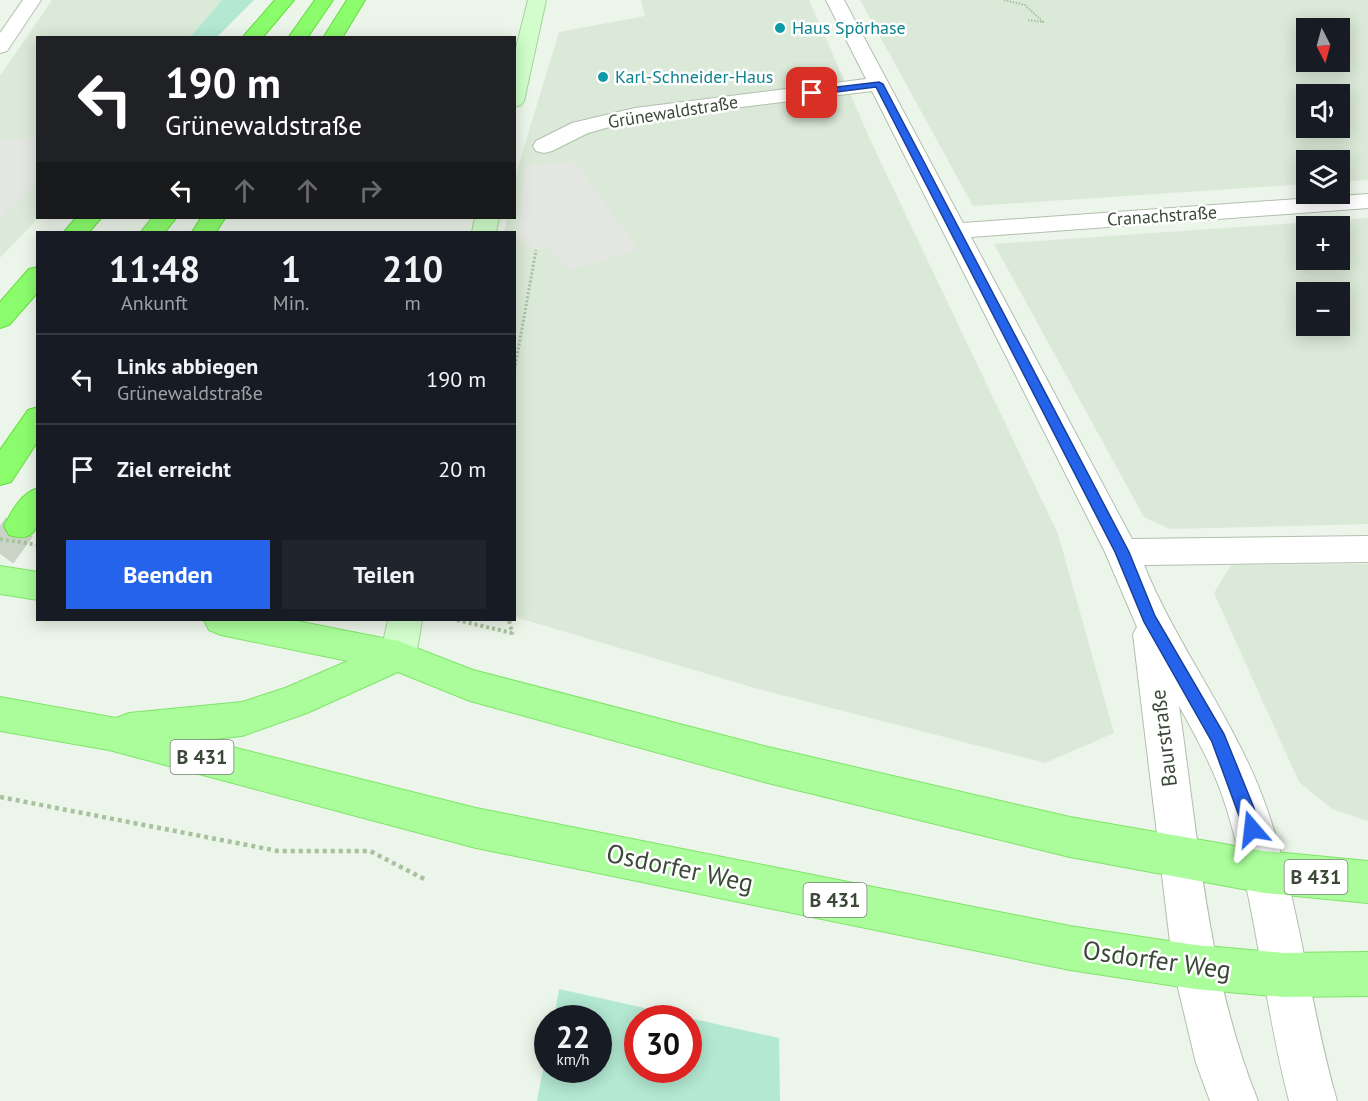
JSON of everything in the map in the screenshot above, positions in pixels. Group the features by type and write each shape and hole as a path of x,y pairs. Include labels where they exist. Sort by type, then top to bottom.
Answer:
{"highway":[{"path":"253,36 285,0"},
{"path":"298,36 324,0"},
{"path":"333,36 356,0"},
{"path":"77,231 88,219"},
{"path":"154,231 163,219"},
{"path":"0,319 36,277"},
{"path":"0,474 36,420"},
{"path":"19,537 36,504"}],"main road":[{"path":"516,92 537,0"},
{"path":"0,580 36,586"},
{"name":"B 431","path":"226,621 398,656 471,684 768,765 1070,837 1264,872 1368,882"},
{"path":"109,733 242,719 294,701 398,656 405,621"},
{"name":"Osdorfer Weg","path":"0,714 109,733 476,828 1070,948 1195,967 1283,975 1368,974"}],"street":[{"path":"0,47 32,0"},
{"name":"Baurstraße","path":"835,0 1122,552 1149,618 1218,739 1246,808 1264,872 1283,975 1303,1068 1313,1101"},
{"name":"Grünewaldstraße","path":"544,146 580,128 635,114 879,84"},
{"name":"Cranachstraße","path":"956,231 1368,201"},
{"path":"1122,552 1368,549"},
{"name":"Baurstraße","path":"1149,618 1195,967 1220,1064 1234,1101"}],"path":[{"path":"1004,0 1025,5 1043,22 1028,20"},
{"path":"516,362 536,250"},
{"path":"461,621 512,633 509,621"},
{"path":"0,797 278,851 370,851 426,880"}],"shaded area":[{"path":"52,0 222,0 191,36 36,36 37,219 0,258 0,76"},
{"path":"641,0 809,0 873,146 1058,534 1114,733 1045,763 758,689 516,617 516,231 504,231 507,219 516,219 518,167 559,32 645,16"},
{"path":"860,0 1368,0 1368,180 1350,181 1350,150 1296,150 1296,185 973,206"},
{"path":"36,137 36,183 0,218 0,139"},
{"path":"575,161 639,250 568,271 548,248 536,250 519,239 524,166"},
{"path":"1368,218 1368,524 1170,529 1144,517 994,244 1296,223 1296,270 1350,270 1350,219"},
{"path":"1368,564 1368,821 1332,809 1299,782 1214,593 1231,565"}],"green space":[{"path":"222,0 254,0 218,36 191,36"},
{"path":"559,989 631,1005 624,1005 624,1083 702,1083 702,1021 779,1038 780,1101 537,1101 540,1083 612,1083 612,1005 556,1005"}],"tunnel":[{"path":"0,554 20,526"}],"place":[{"name":"Haus Spörhase","path":"780,28"},
{"name":"Karl-Schneider-Haus","path":"603,77"}],"route":[{"path":"812,93 879,84 1122,552 1149,618 1218,739 1246,808 1252,829"}]}
